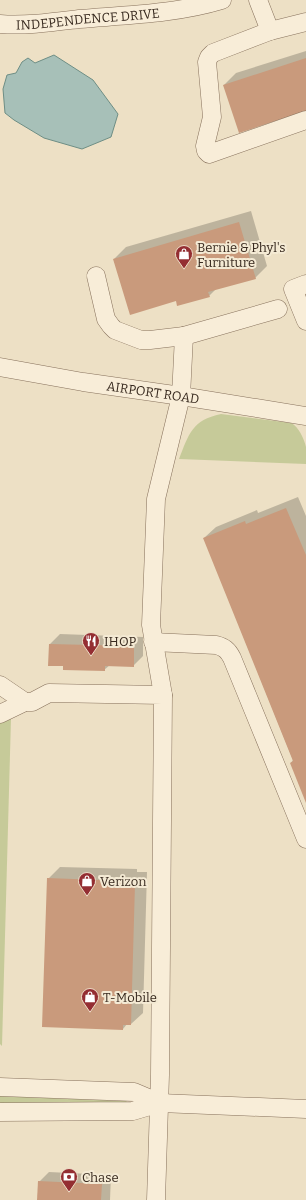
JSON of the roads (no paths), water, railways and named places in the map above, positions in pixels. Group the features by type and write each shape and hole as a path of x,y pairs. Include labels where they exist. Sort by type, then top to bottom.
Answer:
{"street":[{"name":"INDEPENDENCE DRIVE","path":"0,24 36,23 157,13 187,9 222,0"},
{"path":"258,0 270,31"},
{"path":"306,22 270,31 209,57 207,62 212,117 206,151 209,154 306,120"},
{"path":"96,276 106,319 115,330 141,340 184,336 278,309"},
{"path":"306,284 293,289 306,321"},
{"path":"156,1200 160,1103 163,695 151,625 156,499 181,396 184,336"},
{"name":"AIRPORT ROAD","path":"0,367 83,382 306,416"},
{"path":"154,642 216,644 223,647 228,652 232,658 306,839"},
{"path":"0,685 25,702"},
{"path":"0,714 25,702 32,702 50,693 163,695"},
{"path":"0,1087 134,1092 160,1103"},
{"path":"0,1112 133,1111 160,1103 306,1109"}],"water":[{"path":"54,55 93,80 118,114 111,137 82,149 44,138 5,113 3,89 7,75 16,73 22,62 28,58 35,63"}],"place":[{"name":"Bernie & Phyl's Furniture","path":"184,269"},
{"name":"IHOP","path":"91,656"},
{"name":"Verizon","path":"87,896"},
{"name":"T-Mobile","path":"90,1012"},
{"name":"Chase","path":"69,1192"}]}
